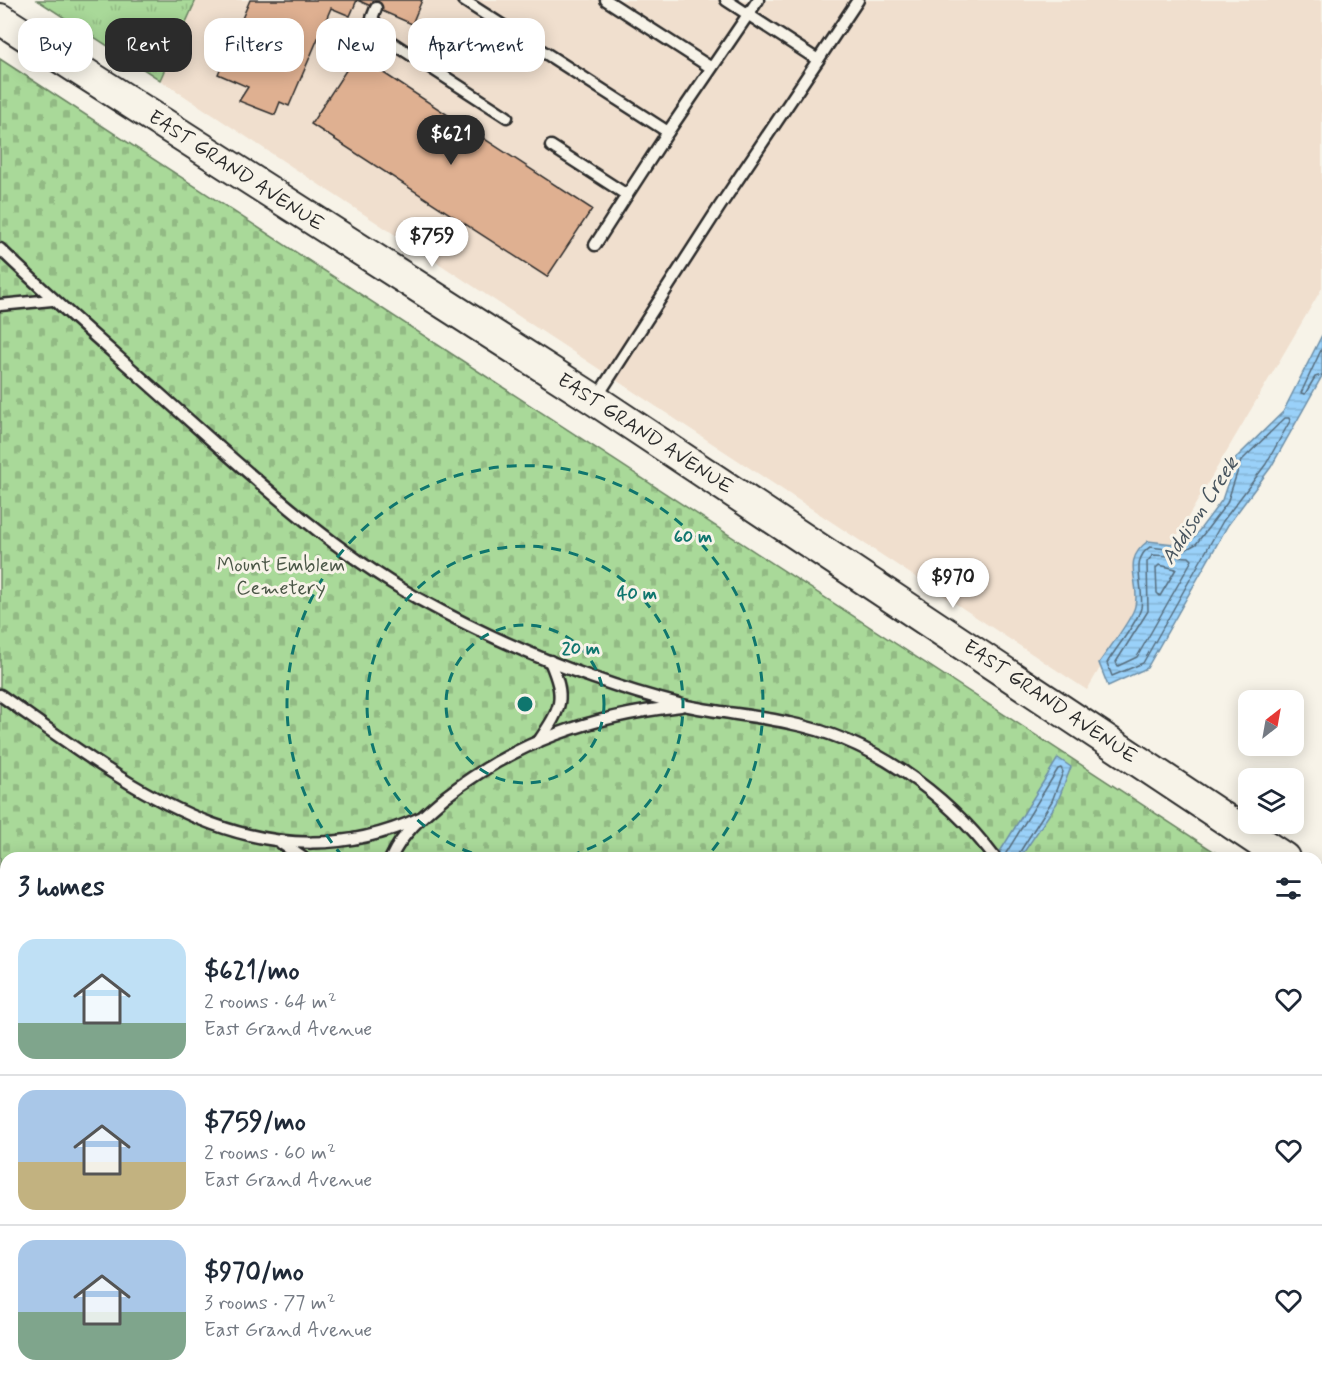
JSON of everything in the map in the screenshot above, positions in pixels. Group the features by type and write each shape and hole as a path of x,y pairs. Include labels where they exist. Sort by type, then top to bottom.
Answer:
{"main road":[{"name":"EAST GRAND AVENUE","path":"0,19 595,400 1275,852"}],"lane":[{"path":"463,0 668,132"},
{"path":"606,0 710,68"},
{"path":"726,0 818,60"},
{"path":"595,245 710,68 758,0"},
{"path":"595,400 720,206 858,0"},
{"path":"376,9 372,18 388,40 507,117"},
{"path":"551,146 627,195"},
{"path":"0,249 52,300 283,503 330,539 416,597 550,661 625,688 686,706 792,723 856,744 918,782 981,840 990,852"},
{"path":"0,305 52,300"},
{"path":"539,741 558,708 561,691 550,661"},
{"path":"0,694 124,783 197,818 281,843 335,842 395,829 420,818 493,763 539,741 584,723 630,712 686,706"},
{"path":"394,852 420,818"},
{"path":"281,843 294,852"}],"shaded area":[{"path":"196,0 1322,0 1322,288 1087,690 160,80 164,72 192,72 192,18 188,18"}],"green space":[{"path":"37,0 196,0 188,18 105,18 105,44 93,36 93,18 65,18"},
{"name":"Mount Emblem Cemetery","path":"0,59 18,72 1215,852 0,852"},
{"path":"148,72 164,72 160,80"}],"water":[{"path":"1322,335 1322,376 1271,467 1228,525 1147,668 1108,686 1099,663 1125,626 1135,606 1136,588 1133,564 1135,556 1148,541 1183,545 1192,540 1222,500 1236,458 1283,412"},
{"path":"1058,758 1071,767 1057,803 1024,852 1000,852"}],"building":[{"path":"250,0 357,0 350,16 331,8 327,18 316,18 316,43 304,71 304,18 242,18"},
{"path":"357,0 422,0 414,18 408,18 408,22"},
{"path":"219,72 304,72 289,106 280,102 275,115 239,101 248,87 218,74"},
{"path":"345,72 382,72 592,209 547,277 311,124"}],"water label":[{"name":"Addison Creek","path":"1200,511"}]}
